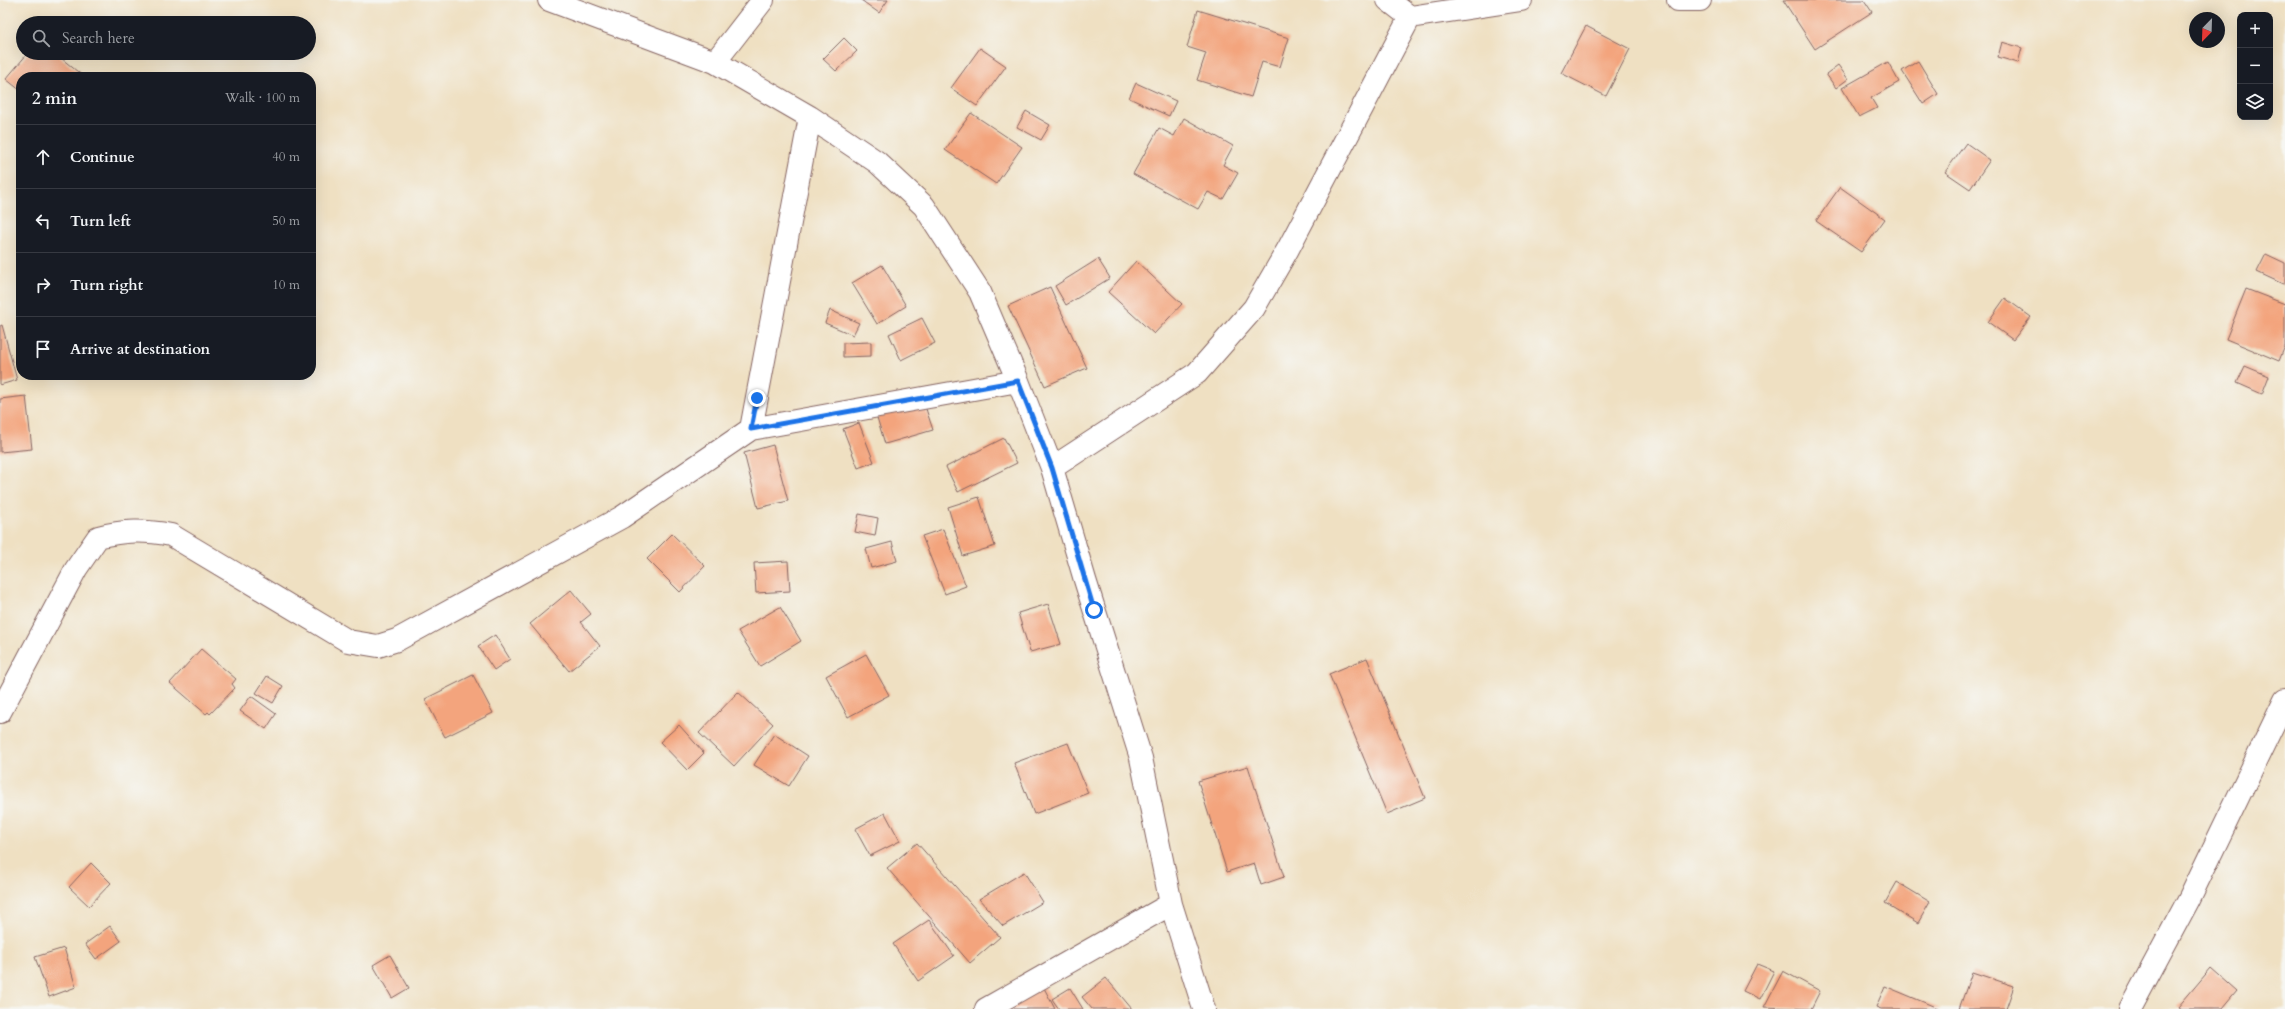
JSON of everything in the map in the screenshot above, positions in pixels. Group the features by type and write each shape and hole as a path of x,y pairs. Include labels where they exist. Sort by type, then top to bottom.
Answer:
{"street":[{"path":"549,0 715,62 810,117 877,162 924,206 980,292 1018,381 1052,468 1140,758 1171,904 1204,1009"},
{"path":"715,62 763,0"},
{"path":"1388,0 1410,17 1521,0"},
{"path":"1678,0 1700,0"},
{"path":"1052,468 1197,373 1254,308 1288,249 1410,17"},
{"path":"751,429 810,117"},
{"path":"0,712 76,568 98,537 132,530 150,531 171,535 348,641 378,646 397,640 622,517 751,429 1018,381"},
{"path":"2130,1009 2190,899 2285,700"},
{"path":"986,1009 1171,904"}],"building":[{"path":"861,0 888,0 879,13"},
{"path":"1783,0 1864,0 1872,12 1815,49"},
{"path":"1198,10 1289,38 1280,67 1262,62 1251,97 1197,80 1206,53 1187,47"},
{"path":"1586,26 1630,49 1606,96 1561,73"},
{"path":"844,38 857,51 836,71 823,59"},
{"path":"2002,42 2022,48 2018,63 1998,57"},
{"path":"980,48 1006,66 977,106 951,88"},
{"path":"22,60 63,60 78,72 16,72 16,87 6,79"},
{"path":"1918,61 1938,94 1923,104 1902,71"},
{"path":"1888,62 1899,82 1871,98 1877,108 1859,117 1842,88"},
{"path":"1838,65 1848,79 1836,88 1826,74"},
{"path":"1136,83 1176,101 1169,116 1129,98"},
{"path":"1026,111 1050,125 1041,140 1017,127"},
{"path":"971,113 1022,147 996,184 945,150"},
{"path":"1184,118 1233,146 1223,165 1238,173 1223,199 1208,192 1198,209 1133,174 1159,128 1174,136"},
{"path":"1966,143 1990,160 1970,189 1945,172"},
{"path":"1840,187 1885,219 1861,252 1816,221"},
{"path":"2266,254 2285,263 2285,285 2257,272"},
{"path":"1098,259 1110,278 1066,305 1055,286"},
{"path":"1136,261 1182,304 1154,334 1108,292"},
{"path":"882,265 906,306 877,324 852,283"},
{"path":"1050,287 1087,368 1045,386 1008,306"},
{"path":"2246,289 2285,304 2285,346 2279,361 2226,339"},
{"path":"2005,298 2031,317 2013,340 1988,322"},
{"path":"830,310 859,323 853,335 825,323"},
{"path":"922,318 935,343 901,360 889,334"},
{"path":"2,325 17,380 0,385 0,326"},
{"path":"871,342 871,356 843,357 843,343"},
{"path":"2245,366 2269,376 2262,394 2237,383"},
{"path":"26,396 32,449 0,452 0,399"},
{"path":"923,400 933,430 885,444 876,414"},
{"path":"859,423 874,462 858,468 843,429"},
{"path":"1004,438 1017,463 958,492 946,467"},
{"path":"773,445 788,501 758,508 744,453"},
{"path":"979,497 995,546 963,556 948,507"},
{"path":"859,514 878,518 875,536 855,532"},
{"path":"943,529 966,586 945,594 922,536"},
{"path":"672,534 705,566 680,592 647,559"},
{"path":"892,542 897,561 871,568 866,549"},
{"path":"788,561 790,591 756,593 754,563"},
{"path":"571,590 591,614 581,622 600,646 569,671 530,624"},
{"path":"1048,604 1061,644 1030,652 1018,613"},
{"path":"780,607 801,641 760,666 738,631"},
{"path":"495,635 510,659 494,670 478,646"},
{"path":"201,649 236,679 232,684 235,688 210,714 208,712 206,714 170,683"},
{"path":"866,654 889,695 848,717 826,676"},
{"path":"1367,658 1425,798 1387,814 1329,674"},
{"path":"473,675 493,713 445,737 425,699"},
{"path":"267,676 283,686 273,703 256,693"},
{"path":"738,692 773,724 734,766 699,733"},
{"path":"251,696 276,714 266,729 240,711"},
{"path":"679,725 704,753 687,770 660,742"},
{"path":"774,734 808,756 789,786 754,765"},
{"path":"1068,743 1088,793 1034,814 1014,763"},
{"path":"1248,766 1284,877 1261,885 1254,863 1227,872 1198,781"},
{"path":"885,813 900,841 870,856 855,829"},
{"path":"917,843 1000,937 970,963 887,868"},
{"path":"91,863 111,883 89,906 69,887"},
{"path":"1024,872 1043,902 1003,926 979,899"},
{"path":"1897,882 1930,902 1918,923 1885,903"},
{"path":"929,920 954,956 918,981 893,944"},
{"path":"110,926 121,941 96,959 85,944"},
{"path":"64,948 76,987 49,997 35,957"},
{"path":"390,955 409,988 392,998 373,965"},
{"path":"1757,964 1774,971 1760,999 1743,991"},
{"path":"2211,968 2237,991 2222,1009 2181,1009 2178,1007"},
{"path":"1783,971 1820,991 1811,1009 1764,1007"},
{"path":"1972,972 2014,986 2006,1009 1959,1009"},
{"path":"1106,978 1132,1009 1092,1009 1082,997"},
{"path":"1043,986 1055,1009 997,1009"},
{"path":"1885,986 1940,1009 1881,1009 1876,1007"},
{"path":"1070,988 1083,1009 1059,1009 1052,999"}],"route":[{"path":"757,398 751,429 1018,381 1052,468 1094,610"}]}
